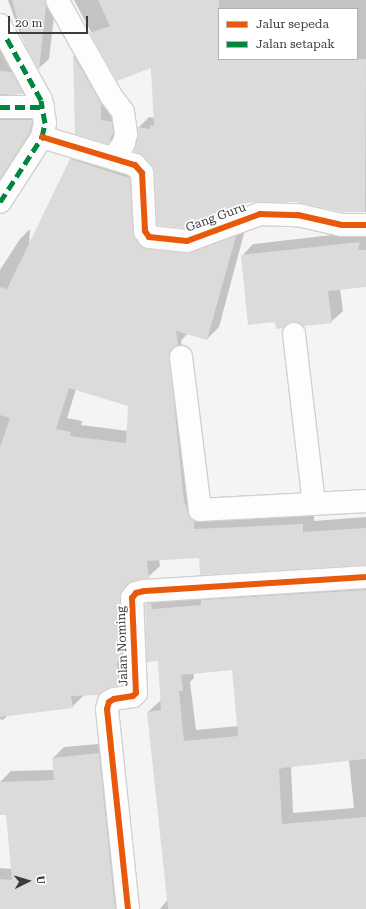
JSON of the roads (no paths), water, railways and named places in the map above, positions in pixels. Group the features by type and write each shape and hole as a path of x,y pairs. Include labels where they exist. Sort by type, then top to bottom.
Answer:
{"street":[{"path":"57,0 107,90 123,112 126,134 124,143 113,159"},
{"path":"0,202 42,137 45,123 43,107 19,55 2,33"},
{"path":"0,107 43,107"},
{"name":"Gang Guru","path":"42,137 135,165 142,174 145,231 149,237 187,241 260,214 298,215 342,225 366,225"},
{"path":"294,334 314,504"},
{"path":"181,357 200,510 366,501"},
{"name":"Jalan Noming","path":"128,909 107,709 109,702 114,699 133,696 136,693 132,598 136,593 144,591 366,577"}]}
